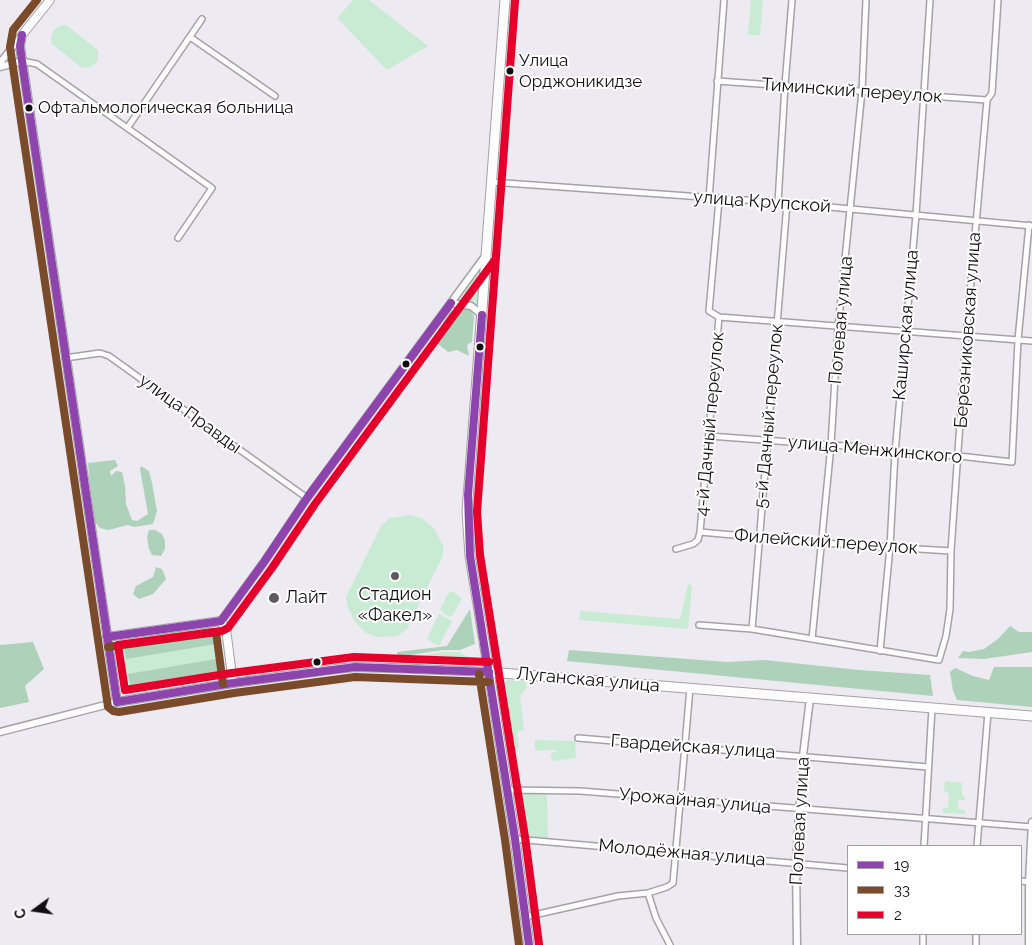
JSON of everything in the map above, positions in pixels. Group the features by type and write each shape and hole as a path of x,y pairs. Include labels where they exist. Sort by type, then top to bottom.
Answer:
{"main road":[{"path":"50,0 22,35 20,46 116,702"},
{"path":"505,0 467,512 470,556 515,839 529,945"},
{"path":"107,637 221,621 226,629 233,683"},
{"name":"Луганская улица","path":"116,702 233,683 355,667 489,672 1032,716"}],"street":[{"path":"708,199 724,0"},
{"path":"778,203 792,0"},
{"name":"Полевая улица","path":"812,639 831,445 838,328 862,91 866,0"},
{"name":"Каширская улица","path":"880,651 890,546 904,332 916,215 930,0"},
{"name":"Березниковская улица","path":"880,651 939,660 946,636 950,609 966,337 986,100 992,93 998,0"},
{"path":"128,127 202,19"},
{"path":"0,63 22,35"},
{"path":"190,37 275,96"},
{"path":"0,67 22,61 37,64 212,188 178,238"},
{"name":"Тиминский переулок","path":"717,81 986,100"},
{"name":"улица Крупской","path":"491,182 778,203 1030,225"},
{"name":"4-й Дачный переулок","path":"676,549 693,544 698,540 700,532 719,318 708,311 719,200"},
{"name":"5-й Дачный переулок","path":"752,629 787,204"},
{"path":"1018,340 1030,225"},
{"path":"221,621 307,498 486,255"},
{"path":"451,303 471,306 482,315"},
{"path":"719,318 1032,341"},
{"name":"улица Менжинского","path":"709,436 862,447 895,453 959,456 1012,462 1018,340"},
{"name":"улица Правды","path":"65,358 100,353 109,356 307,498"},
{"name":"Филейский переулок","path":"700,532 822,543 952,551"},
{"path":"699,624 752,629 880,651"},
{"path":"525,917 618,896 648,894 673,883 690,688"},
{"name":"Полевая улица","path":"797,945 796,862 803,756 810,698"},
{"path":"0,732 116,702"},
{"path":"924,845 932,708"},
{"path":"977,845 988,712"},
{"name":"Гвардейская улица","path":"578,738 928,767"},
{"name":"Урожайная улица","path":"507,790 580,791 1032,827"},
{"path":"1030,945 1029,882 1032,822"},
{"name":"Молодёжная улица","path":"515,839 847,868"},
{"path":"1022,881 1029,882"},
{"path":"648,894 656,918 670,945"}],"green space":[{"path":"353,0 369,0 428,46 387,70 337,18"},
{"path":"751,0 763,0 760,35 748,35"},
{"path":"66,25 98,50 98,61 91,67 82,68 52,44 51,37 53,31 60,26"},
{"path":"477,274 477,305 458,301"},
{"path":"461,307 470,310 474,316 472,342 467,345 469,356 457,350 448,352 433,340 450,311"},
{"path":"115,460 118,466 110,471 111,476 116,471 122,472 126,504 132,520 137,521 148,514 141,466 149,471 157,511 153,524 134,527 128,525 108,530 100,528 95,522 88,463"},
{"name":"Стадион «Факел»","path":"410,515 421,518 433,527 443,545 443,555 407,629 397,636 377,637 366,633 355,622 348,608 346,597 381,526 390,518"},
{"path":"149,530 155,530 162,534 165,541 165,549 161,556 152,555 149,549 147,537"},
{"path":"156,567 162,569 166,579 153,594 139,599 133,594 136,586 153,577"},
{"path":"688,584 692,586 688,629 579,620 580,611 680,619"},
{"path":"452,591 462,598 450,617 440,609 449,592"},
{"path":"470,609 475,644 460,650 443,650 397,657 397,652 447,646"},
{"path":"439,614 452,621 439,646 427,639"},
{"path":"214,624 221,678 130,693 121,639"},
{"path":"212,626 216,644 126,659 123,641"},
{"path":"1010,626 1019,632 1032,632 1032,652 984,659 958,658 963,651 969,652 984,649 998,639"},
{"path":"33,642 44,669 25,686 29,702 0,708 0,645"},
{"path":"569,650 727,662 765,660 930,675 933,696 567,661"},
{"path":"442,652 460,652 474,661 469,663 399,663 398,660"},
{"path":"216,659 219,675 131,689 128,674"},
{"path":"994,667 1032,667 1032,707 957,700 953,691 950,672 955,668 973,676 989,680"},
{"path":"507,680 526,681 527,687 520,696 524,730 517,732 519,747 509,751 501,690 502,683"},
{"path":"535,740 575,741 576,758 554,761 551,758 551,753 556,752 555,750 538,751 535,749"},
{"path":"945,781 962,783 962,795 965,796 964,800 958,800 958,809 965,810 965,814 943,813 943,808 948,808 949,793 944,792"},
{"path":"518,793 547,795 548,838 523,837"}],"transit line":[{"name":"33","path":"37,0 13,30 10,47 108,707 113,711 119,712 234,693 355,677 489,682"},
{"name":"2","path":"515,1 477,512 480,555 525,837 539,944"},
{"name":"19","path":"22,35 20,46 22,61 117,702"},
{"name":"2","path":"489,662 354,657 232,673 125,690 118,645 222,631 228,628 272,568 315,504 494,261"},
{"name":"19","path":"221,621 307,498 451,303"},
{"name":"19","path":"482,315 468,495 470,556 515,839 529,945"},
{"name":"19","path":"107,637 221,621"},
{"name":"33","path":"108,647 216,632 223,684"},
{"name":"19","path":"117,702 233,683 355,667 489,672"},
{"name":"33","path":"479,674 519,945"}],"place":[{"name":"Улица Орджоникидзе","path":"510,71"},
{"name":"Офтальмологическая больница","path":"29,108"},
{"name":"Стадион «Факел»","path":"395,576"},
{"name":"Лайт","path":"274,598"}]}
